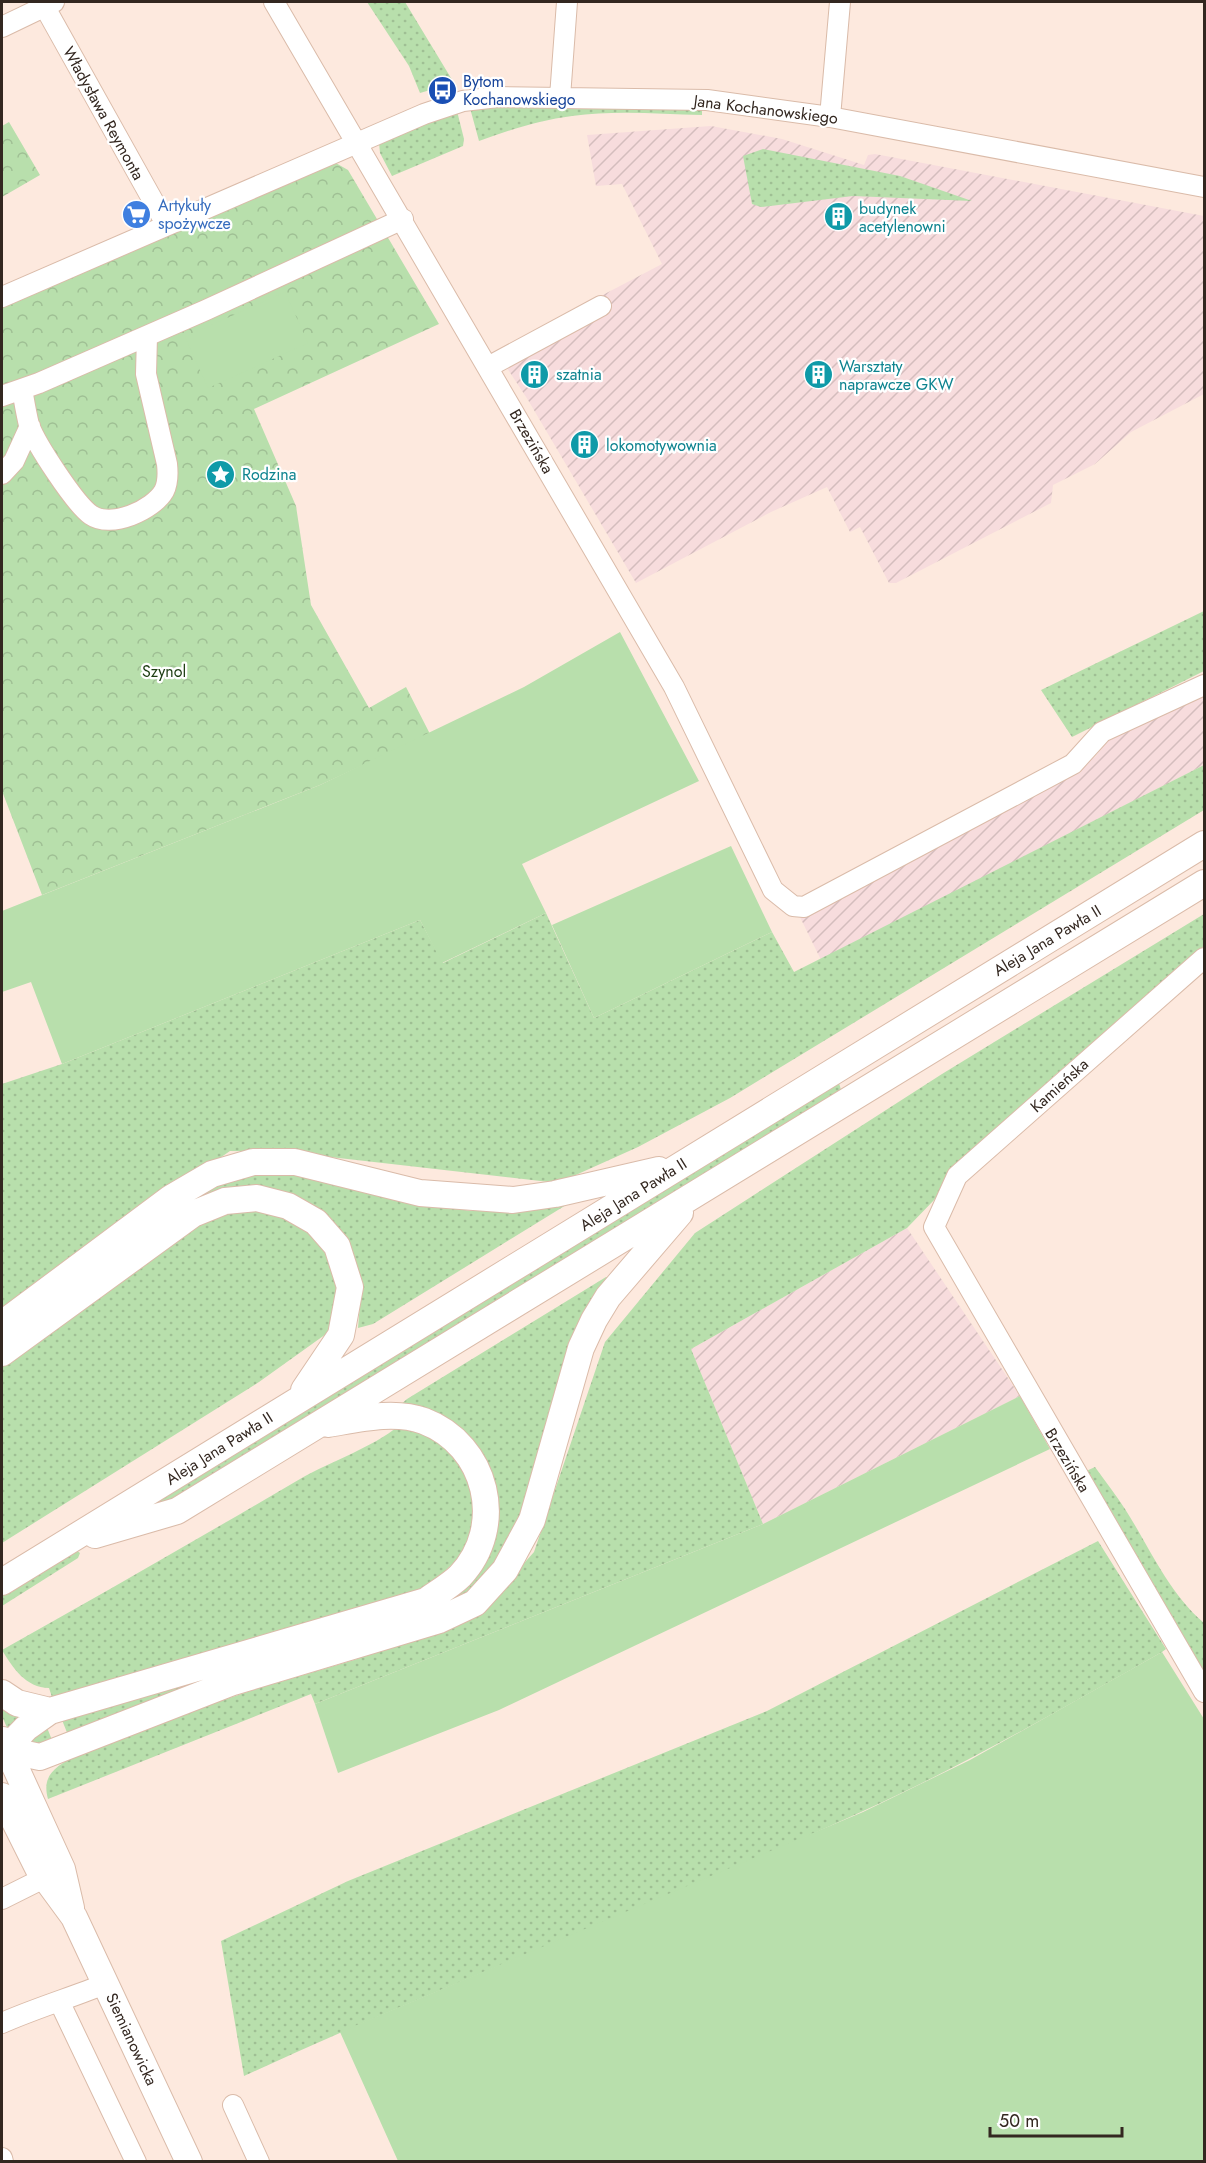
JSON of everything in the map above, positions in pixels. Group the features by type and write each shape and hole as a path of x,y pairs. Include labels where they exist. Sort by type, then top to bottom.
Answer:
{"main road":[{"name":"Aleja Jana Pawła II","path":"2,1582 1204,844"},
{"name":"Aleja Jana Pawła II","path":"61,1545 177,1511 1204,884"},
{"path":"2,1324 171,1198 212,1174 253,1162 295,1162 420,1192 513,1200 555,1194 680,1166"},
{"path":"3,1747 40,1757 233,1682 439,1620 475,1603 505,1570 532,1520 581,1348 594,1320 608,1297 697,1193"},
{"path":"2,1353 193,1214 225,1201 257,1198 288,1206 316,1222 338,1246 350,1287 340,1335 318,1372 295,1402"},
{"path":"3,1747 50,1711 426,1601 460,1576 482,1539 486,1504 477,1467 452,1436 422,1420 389,1417 361,1418 313,1427"},
{"path":"2,1693 17,1703 50,1711"},
{"name":"Siemianowicka","path":"3,1747 62,1869 74,1917 189,2162"},
{"name":"Siemianowicka","path":"2,1796 44,1878 74,1917"}],"street":[{"name":"Brzezińska","path":"274,2 403,219 674,687 773,890 793,906 804,907 1073,764 1102,732 1204,685"},
{"path":"560,97 567,2"},
{"path":"830,117 840,2"},
{"path":"2,27 47,3"},
{"name":"Władysława Reymonta","path":"47,3 166,224"},
{"name":"Jana Kochanowskiego","path":"2,297 423,114 463,100 498,97 707,99 830,117 1204,187"},
{"path":"2,396 147,336 403,219"},
{"path":"488,367 601,306"},
{"path":"22,389 30,426 42,450 83,508 93,517 102,520 126,517 155,502 164,490 167,464 146,374 147,336"},
{"path":"2,474 14,461 30,426"},
{"name":"Kamieńska","path":"934,1227 957,1176 1204,958"},
{"name":"Brzezińska","path":"934,1227 1028,1394 1204,1692"},
{"path":"2,1899 44,1878"},
{"path":"2,2023 45,2004 60,2003 105,1984"},
{"path":"60,2003 136,2162"},
{"path":"233,2105 260,2162"}],"shaded area":[{"path":"711,126 782,139 864,165 868,155 875,154 1204,216 1204,394 1131,432 1095,464 1053,485 1051,503 896,583 889,583 860,527 850,532 827,487 771,512 636,583 507,368 597,298 662,264 622,184 596,186 587,135"},
{"path":"1204,693 1204,765 821,960 797,911 1095,757 1111,737"},
{"path":"907,1228 1020,1396 763,1524 691,1349"}],"green space":[{"path":"367,2 405,2 454,83 420,93 409,66"},
{"path":"577,106 702,108 702,115 588,114 548,120 479,141 470,108"},
{"path":"457,111 464,139 463,146 392,176 380,153 379,143"},
{"path":"9,122 40,175 2,197 2,126"},
{"path":"763,149 900,176 972,201 853,196 761,207 752,204 743,156"},
{"name":"Szynol","path":"334,162 348,170 439,324 254,409 296,506 311,605 369,708 406,687 430,734 320,785 42,895 2,791 2,307"},
{"path":"285,292 308,343 208,388 185,337"},
{"path":"1204,611 1204,671 1072,737 1041,690"},
{"path":"620,632 699,781 522,864 546,913 442,963 420,920 62,1064 31,982 2,992 2,911 320,785 524,687"},
{"path":"1204,765 1204,810 730,1098 638,1147 558,1183 286,1152 230,1151 2,1308 2,1084 62,1064 420,920 443,963 546,913 594,1018 772,932 794,972"},
{"path":"731,846 772,932 594,1018 552,925"},
{"path":"1204,914 1204,946 1054,1076 907,1228 691,1349 763,1524 315,1704 311,1694 48,1799 46,1790 49,1777 57,1767 77,1755 75,1750 259,1688 354,1660 477,1616 534,1552 605,1342 695,1233 942,1074"},
{"path":"839,1083 841,1090 152,1513 147,1505"},
{"path":"261,1174 335,1182 432,1205 470,1211 514,1210 571,1202 373,1324 358,1328 361,1291 359,1275 254,1186 231,1188 2,1342 2,1335 183,1202 226,1182"},
{"path":"230,1209 270,1210 320,1239 340,1282 333,1329 259,1382 2,1543 2,1364 175,1236"},
{"path":"606,1277 612,1277 567,1355 518,1522 488,1577 458,1602 148,1701 68,1735 62,1720 451,1593 488,1479 398,1407 407,1399"},
{"path":"1020,1396 1050,1449 499,1710 338,1773 315,1704 763,1524"},
{"path":"400,1425 425,1428 472,1472 474,1496 471,1531 458,1558 432,1582 412,1595 53,1700 49,1688 27,1680 10,1663 2,1650 300,1479 364,1448"},
{"path":"1095,1467 1125,1509 1170,1584 1191,1611 1204,1623 1204,1673 1082,1473"},
{"path":"1098,1541 1166,1649 1162,1652 1051,1715 900,1794 785,1846 320,2041 244,2076 221,1941 348,1881 767,1711"},
{"path":"76,1550 80,1553 78,1558 2,1606 2,1595"},
{"path":"1162,1652 1204,1719 1204,2161 398,2161 340,2032 863,1812 970,1760"},
{"path":"2,1702 28,1712 8,1730 2,1716"},
{"path":"46,1725 52,1740 32,1744 27,1738"}],"place":[{"name":"Bytom Kochanowskiego","path":"442,90"},
{"name":"Artykuły spożywcze","path":"137,214"},
{"name":"budynek acetylenowni","path":"838,217"},
{"name":"szatnia","path":"535,374"},
{"name":"Warsztaty naprawcze GKW","path":"818,375"},
{"name":"lokomotywownia","path":"585,445"},
{"name":"Rodzina","path":"221,474"}]}
